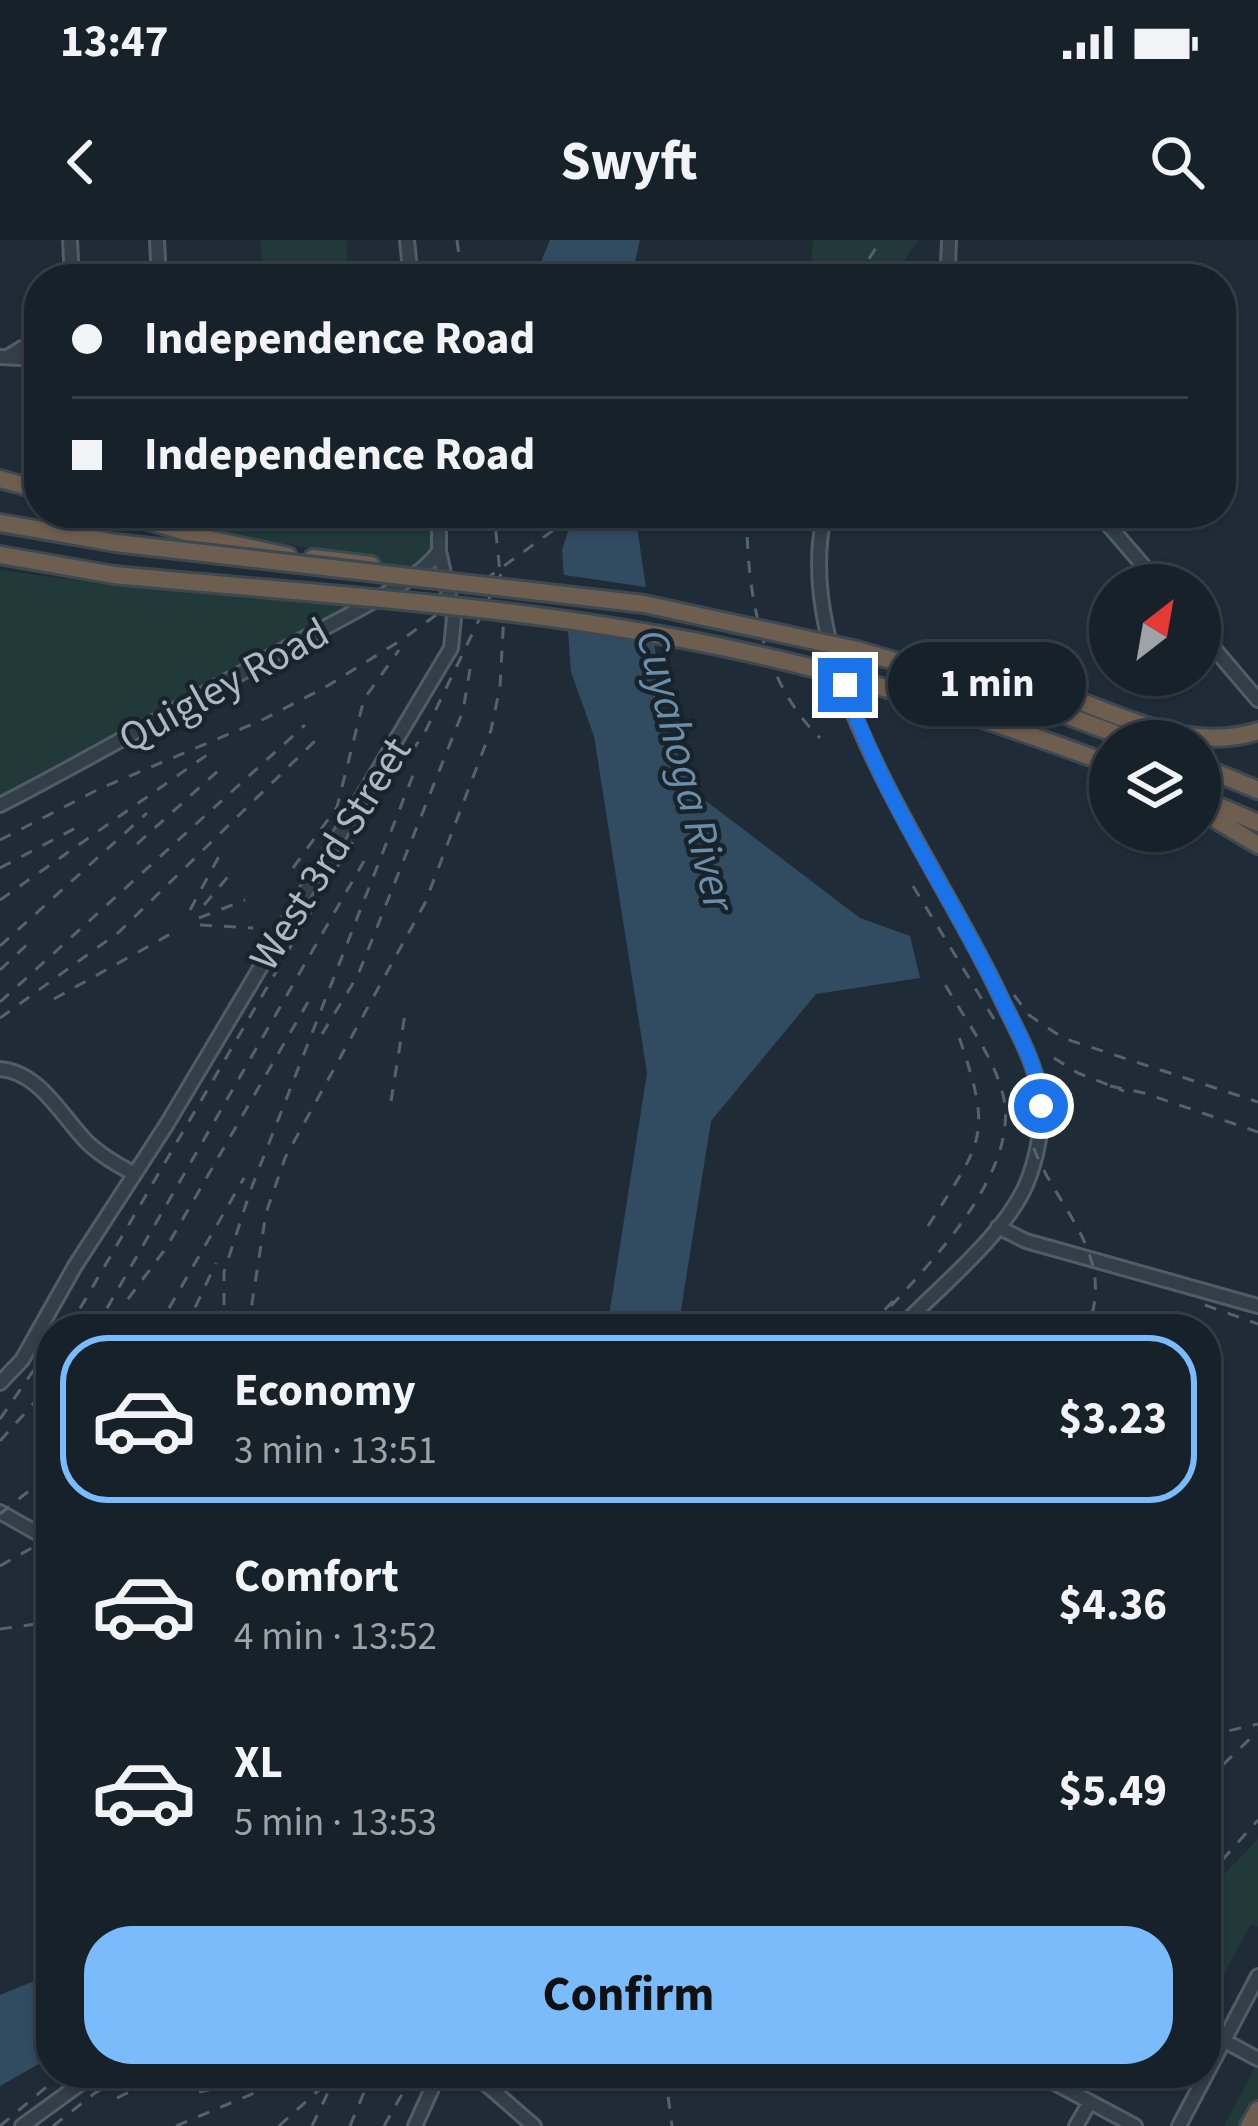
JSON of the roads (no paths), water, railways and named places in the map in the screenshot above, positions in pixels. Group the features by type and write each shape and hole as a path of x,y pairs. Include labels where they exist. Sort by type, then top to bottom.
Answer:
{"highway":[{"path":"29,528 116,543 644,604 814,638 932,670 1089,725"},
{"path":"176,528 251,549 390,568 416,579"},
{"path":"0,559 114,575 528,616 718,646 930,700 1089,757"},
{"path":"932,670 981,673 1029,685 1149,727 1220,737 1258,731"},
{"path":"1221,774 1257,789"},
{"path":"1221,807 1258,823"},
{"path":"1221,823 1258,845"},
{"path":"1249,2126 1258,2110"}],"street":[{"name":"West 3rd Street","path":"49,1314 451,648 454,618 439,551 440,528"},
{"path":"823,528 818,558 820,607 858,724 908,829 979,950 1036,1077 1041,1106 1036,1154 1023,1191 998,1227 914,1314"},
{"path":"1111,528 1142,564"},
{"name":"Quigley Road","path":"0,805 134,736 333,622 423,569 439,551"},
{"path":"1221,657 1258,700"},
{"path":"0,1069 26,1078 43,1091 88,1142 133,1174"},
{"path":"998,1227 1026,1241 1258,1306"},
{"name":"West 3rd Street","path":"0,1383 36,1337"},
{"path":"0,1512 36,1532"},
{"path":"1221,2045 1258,1976"},
{"path":"1223,2041 1258,2060"},
{"path":"22,2126 74,2088"},
{"path":"415,2126 432,2088"},
{"path":"490,2088 534,2126"},
{"path":"1064,2088 1135,2126"},
{"path":"1179,2126 1199,2088"},
{"path":"1076,2126 1090,2102"}],"water":[{"path":"550,240 640,240 634,264 540,264"},
{"path":"637,528 668,738 702,798 860,918 910,936 920,978 816,994 711,1121 680,1314 609,1314 647,1073 594,736 571,672 562,550 569,529"},
{"path":"36,1980 36,2066 0,2086 0,1995"}],"railway":[{"path":"457,240 460,264"},
{"path":"866,264 881,240"},
{"path":"250,1314 266,1213 285,1158 425,903 491,730 500,687 504,613 496,528"},
{"path":"0,840 99,789 262,720 324,688 403,639 556,528"},
{"path":"747,528 754,604 771,663 800,715 820,738"},
{"path":"77,1314 343,857 426,730 501,574"},
{"path":"293,868 337,807 364,699 399,650"},
{"path":"322,1034 358,975 463,711 470,669"},
{"path":"0,1002 305,725"},
{"path":"0,1018 119,932 317,739"},
{"path":"0,900 214,750"},
{"path":"224,1314 224,1272 251,1189 417,765"},
{"path":"137,844 220,769"},
{"path":"0,946 147,813"},
{"path":"0,868 85,823"},
{"path":"190,910 224,847"},
{"path":"104,1314 364,861"},
{"path":"204,905 232,872"},
{"path":"913,886 997,1024"},
{"path":"199,918 245,900"},
{"path":"200,925 253,928"},
{"path":"54,999 174,932"},
{"path":"0,970 35,937"},
{"path":"891,1306 972,1207 1000,1149 1005,1119 1002,1091 990,1061 941,977"},
{"path":"1014,995 1029,1015 1063,1038 1258,1102"},
{"path":"128,1299 166,1248 308,1002"},
{"path":"391,1101 405,1014"},
{"path":"928,1226 961,1174 977,1136 976,1095 958,1034"},
{"path":"1054,1058 1124,1091"},
{"path":"1110,1086 1258,1132"},
{"path":"1025,1101 1034,1150 1091,1259 1095,1280 1091,1314"},
{"path":"166,1314 244,1178"},
{"path":"192,1314 216,1263"},
{"path":"881,1314 901,1293"},
{"path":"1205,1305 1258,1324"},
{"path":"0,1419 36,1367"},
{"path":"0,1441 36,1401"},
{"path":"0,1514 36,1483"},
{"path":"0,1566 36,1546"},
{"path":"0,1629 36,1624"},
{"path":"1221,1733 1258,1724"},
{"path":"1221,1767 1258,1731"},
{"path":"1221,1861 1258,1820"},
{"path":"0,2126 45,2088"},
{"path":"53,2126 104,2088"},
{"path":"117,2098 137,2088"},
{"path":"199,2092 218,2088"},
{"path":"176,2126 266,2088"},
{"path":"279,2126 321,2088"},
{"path":"312,2126 330,2088"},
{"path":"350,2126 366,2088"},
{"path":"384,2126 406,2088"},
{"path":"667,2088 672,2126"}],"water label":[{"name":"Cuyahoga River","path":"687,770"}]}
